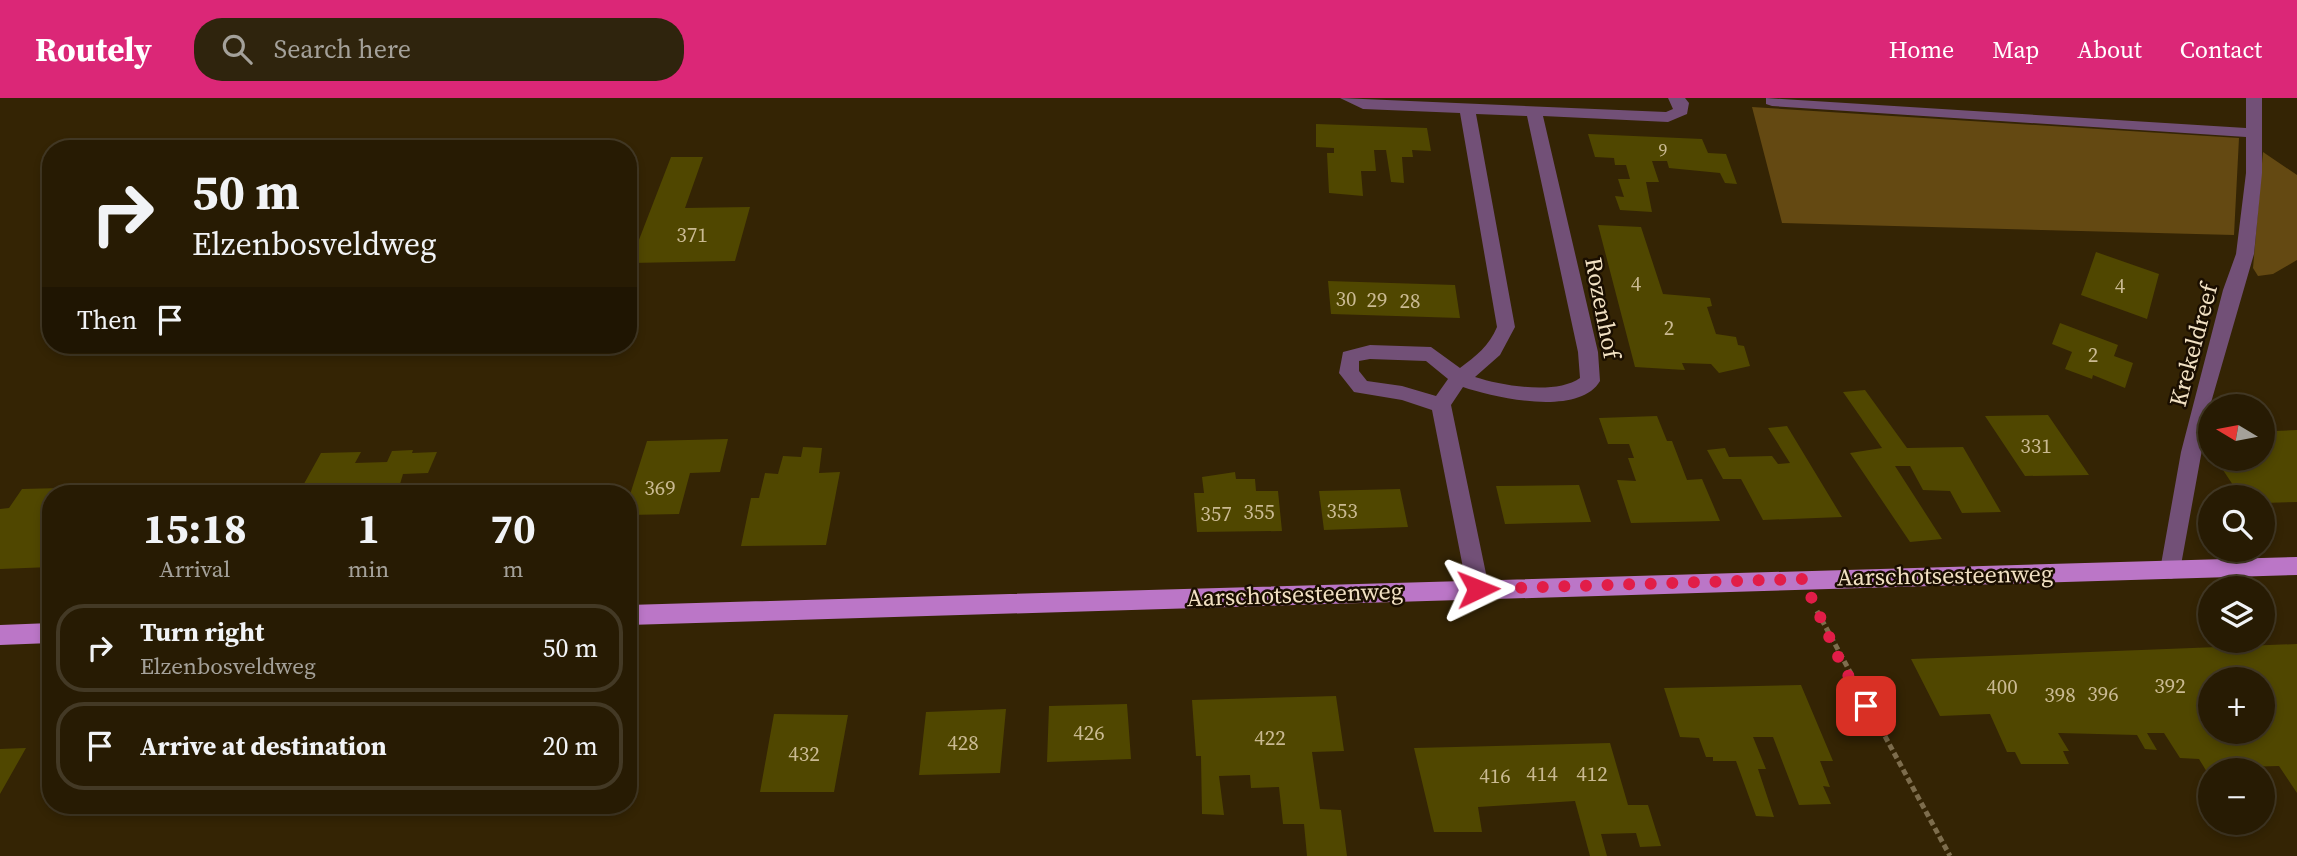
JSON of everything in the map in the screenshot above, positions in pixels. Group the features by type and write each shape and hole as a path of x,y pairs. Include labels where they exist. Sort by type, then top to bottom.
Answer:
{"main road":[{"name":"Aarschotsesteenweg","path":"637,615 2297,566"},
{"path":"0,635 42,633"}],"street":[{"path":"1348,98 1363,104 1668,117 1681,111 1681,103 1676,98"},
{"name":"Krekeldreef","path":"2171,570 2191,452 2232,290 2245,254 2254,173 2254,98"},
{"path":"1772,101 2254,133"},
{"path":"1467,109 1506,327 1500,345 1482,364 1460,379 1441,405 1478,589"},
{"name":"Rozenhof","path":"1441,405 1402,393 1361,387 1349,373 1350,357 1370,352 1432,354 1460,379 1503,393 1573,393 1590,381 1588,352 1534,112"}],"path":[{"path":"1803,579 1841,663 1917,792 1950,856"}],"shaded area":[{"path":"1752,107 2239,138 2234,235 1782,223"},
{"path":"2263,152 2297,175 2297,260 2273,274 2258,276 2253,268"}],"building":[{"path":"1316,124 1427,128 1431,151 1412,150 1413,157 1402,157 1404,183 1391,182 1386,150 1374,150 1376,171 1361,171 1363,196 1329,193 1327,153 1334,153 1334,148 1316,147"},
{"path":"1588,134 1702,139 1708,153 1726,154 1737,184 1725,183 1720,173 1669,168 1667,161 1652,161 1659,182 1646,182 1652,212 1620,210 1615,196 1624,197 1618,179 1630,179 1626,165 1615,165 1614,158 1595,157"},
{"path":"671,157 703,157 685,208 750,207 735,261 637,263 637,245"},
{"path":"1598,225 1641,227 1663,294 1710,298 1712,306 1707,307 1716,334 1736,337 1738,345 1744,346 1750,366 1719,373 1711,364 1682,363 1685,370 1635,367"},
{"path":"2096,252 2159,274 2147,319 2081,295"},
{"path":"1328,281 1455,285 1460,318 1331,314"},
{"path":"2060,323 2118,345 2114,356 2133,363 2125,388 2093,375 2092,379 2065,369 2072,352 2052,344"},
{"path":"1865,390 1907,448 1963,447 2001,512 1962,513 1950,491 1923,490 1910,466 1895,466 1942,539 1910,542 1850,453 1882,448 1843,392"},
{"path":"2048,415 2089,475 2025,476 1985,416"},
{"path":"1657,416 1667,441 1672,441 1687,480 1702,479 1720,521 1631,523 1617,480 1636,481 1628,458 1634,458 1629,444 1608,444 1599,418"},
{"path":"1787,426 1842,517 1763,520 1741,479 1723,479 1707,450 1725,448 1729,457 1772,456 1778,464 1790,463 1768,428"},
{"path":"2297,430 2297,502 2275,503 2275,485 2233,485 2224,471 2275,471 2275,431"},
{"path":"728,439 720,472 690,473 679,514 637,515 637,485 633,485 647,441"},
{"path":"803,447 822,448 819,473 840,472 826,545 741,546 751,498 759,498 765,473 778,474 783,456 801,457"},
{"path":"392,451 437,452 428,473 403,474 400,485 303,485 321,453 361,452 355,463 387,462"},
{"path":"1235,472 1236,479 1255,479 1256,491 1278,491 1282,531 1197,532 1194,493 1204,493 1202,477"},
{"path":"1579,485 1591,522 1505,524 1496,486"},
{"path":"42,488 42,567 0,569 0,509 9,508 22,489"},
{"path":"1400,489 1408,527 1324,530 1319,491"},
{"path":"2297,644 2297,793 2279,766 2275,766 2275,758 2180,758 2164,733 2147,733 2157,750 2145,749 2137,735 2058,733 2069,751 2063,751 2069,764 2021,764 2015,752 2007,752 1990,714 1940,716 1911,659 2198,648 2198,653 2275,653 2275,645"},
{"path":"1801,685 1833,761 1820,761 1830,787 1823,786 1831,804 1799,805 1773,737 1753,737 1766,769 1758,769 1774,817 1756,816 1736,761 1713,761 1713,757 1706,757 1699,738 1680,737 1664,688"},
{"path":"1336,696 1344,751 1312,752 1320,809 1341,810 1347,856 1307,856 1304,824 1283,824 1279,787 1251,788 1250,775 1219,776 1224,815 1202,814 1201,756 1196,756 1192,700"},
{"path":"1127,704 1131,759 1047,762 1049,706"},
{"path":"1006,709 1000,773 919,775 926,712"},
{"path":"774,714 848,715 834,792 760,792"},
{"path":"1610,743 1628,805 1648,805 1661,846 1640,847 1636,833 1601,834 1607,856 1590,856 1575,801 1478,807 1482,832 1434,832 1414,748"},
{"path":"26,748 0,794 0,749"},
{"path":"206,814 237,814 205,816"}],"route":[{"path":"1478,589 1803,579 1841,663 1866,706"}]}
